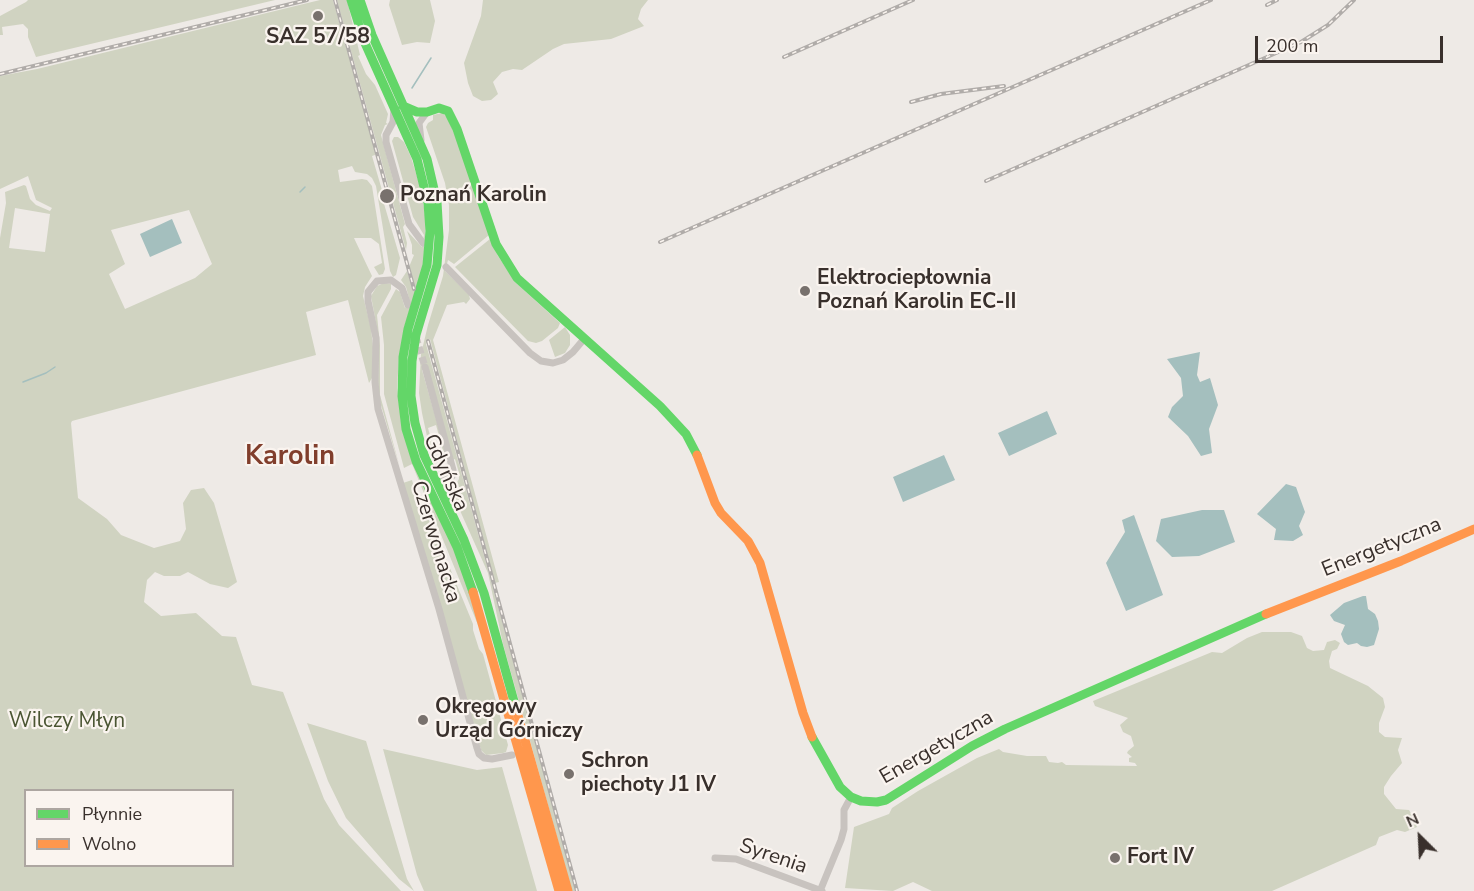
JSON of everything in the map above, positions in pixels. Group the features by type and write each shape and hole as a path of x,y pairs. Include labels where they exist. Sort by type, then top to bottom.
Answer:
{"main road":[{"name":"Gdyńska","path":"351,0 364,41 423,148 436,195 439,243 432,286 414,345 411,390 417,434 468,551 487,604 568,891"},
{"name":"Gdyńska","path":"360,0 424,181 429,208 430,231 426,270 408,329 403,357 401,390 405,423 416,461 448,526 483,619 559,891"},
{"path":"399,107 415,112 444,109 452,117 493,235 511,271 531,293 670,415 689,440 721,513 748,541 756,555 806,723 840,787 851,797"},
{"name":"Energetyczna","path":"851,797 869,803 886,800 972,746 1005,729 1251,620 1401,561 1474,529"}],"street":[{"path":"399,107 387,133 386,142 406,214 413,231 423,243"},
{"path":"423,148 419,123 427,112"},
{"path":"387,133 399,131 406,135"},
{"path":"446,267 524,347 541,361 553,363 563,360 584,339"},
{"name":"Czerwonacka","path":"408,305 401,286 391,280 377,281 368,292 376,345 377,404 439,609 477,748 484,758 492,759 512,754"},
{"name":"Czerwonacka","path":"425,367 452,466 448,504"},
{"name":"Czerwonacka","path":"433,474 442,479 452,476"},
{"path":"514,727 512,754 526,770"},
{"path":"820,891 841,840 844,829 844,810 851,797"},
{"name":"Syrenia","path":"715,858 736,859 820,891"}],"green space":[{"path":"28,0 275,0 36,57 28,37 28,29 23,24 2,27 3,35 0,35 0,16"},
{"name":"Wilczy Młyn","path":"320,0 333,0 375,150 375,155 372,156 400,258 396,275 393,277 390,271 376,186 372,178 367,174 355,172 352,166 338,170 340,182 362,179 367,180 372,186 385,269 383,274 379,275 374,267 382,263 379,244 371,238 354,238 372,276 365,287 363,296 373,347 372,378 369,383 348,300 306,312 316,355 71,423 78,498 107,519 121,535 154,548 180,541 186,529 183,503 191,490 204,488 214,503 237,582 228,588 210,584 188,572 180,576 164,576 155,572 147,580 144,602 161,616 196,613 222,636 236,637 252,685 283,692 324,799 339,825 401,891 0,891 0,238 6,203 5,192 24,185 30,199 36,205 50,211 52,208 36,200 28,176 0,189 0,76","holes":["15,208 50,214 45,252 9,248","189,210 212,264 195,278 125,309 109,274 125,264 111,230"]},
{"path":"337,0 347,0 360,55 358,56 388,114 386,123 388,124 385,125 381,135 405,224 403,227 407,243 406,250"},
{"path":"390,0 430,0 435,21 430,43 417,42 402,45 389,5"},
{"path":"483,0 648,0 641,9 638,19 644,26 611,39 564,44 522,70 513,69 502,72 493,82 498,94 491,100 482,101 473,96 464,63 481,16"},
{"path":"442,113 447,117 458,142 489,235 454,264 448,260 445,271 469,295 470,299 466,304 464,302 447,305 433,340 499,582 495,583 430,339 426,344 576,891 572,891 503,644 488,573 453,495 459,473 455,459 453,460 427,365 422,370 448,461 446,462 436,425 428,428 438,465 443,464 442,469 439,468 428,441 422,413 419,393 421,354 443,276 449,230 449,205 445,183 426,127 433,120 433,115"},
{"path":"394,137 404,142 411,157 422,193 426,223 423,266 405,325 399,357 397,388 401,421 458,560 476,609 478,625 412,464 404,468 384,394 384,345 381,317 396,289 400,292 405,308 410,302 406,287 401,280 407,271 413,290 415,288 409,267 414,255 407,231 422,247 424,235 413,217 392,141"},
{"path":"490,239 515,282 560,323 558,328 542,341 536,343 528,341 455,267"},
{"path":"384,283 391,284 391,289 377,315 380,345 380,395 400,468 380,402 378,382 379,339 371,296 377,286"},
{"path":"565,327 570,335 570,345 565,353 555,357 549,340"},
{"path":"412,480 417,498 435,532 473,624 508,745 506,752 486,755 481,750 403,483"},
{"path":"1262,632 1291,632 1302,636 1307,648 1313,651 1324,650 1327,642 1335,640 1340,643 1337,649 1332,651 1329,661 1330,668 1368,686 1383,698 1385,707 1379,723 1379,732 1385,737 1402,738 1398,750 1402,763 1384,787 1384,794 1396,809 1409,810 1417,827 1405,832 1397,830 1379,837 1376,845 1272,891 932,891 913,882 893,891 845,888 854,827 889,814 892,808 918,791 977,758 999,749 1003,752 1027,756 1046,756 1049,762 1062,762 1066,765 1137,766 1129,762 1129,758 1132,757 1127,753 1134,746 1131,736 1123,732 1120,725 1128,718 1095,706 1093,701 1212,652 1222,653"},
{"path":"307,723 366,741 407,879 414,891 399,879 346,818 328,781"},
{"path":"383,749 477,770 502,767 537,891 424,891 417,875"}],"water":[{"path":"172,219 182,243 150,257 140,234"},
{"path":"1200,352 1197,375 1200,382 1210,378 1218,405 1209,429 1212,453 1201,456 1188,436 1168,417 1172,407 1183,396 1181,378 1167,359"},
{"path":"1047,411 1057,434 1009,456 998,433"},
{"path":"944,455 955,480 903,502 893,477"},
{"path":"1286,484 1296,487 1305,512 1299,526 1303,535 1293,541 1274,540 1276,529 1257,514"},
{"path":"1202,510 1224,510 1235,542 1199,556 1172,557 1156,541 1161,519"},
{"path":"1134,515 1163,595 1126,611 1106,563 1125,532 1122,520"},
{"path":"1366,596 1368,609 1375,614 1379,629 1374,645 1367,647 1357,643 1348,645 1341,634 1345,625 1334,621 1330,615 1344,603"}],"waterway":[{"path":"412,88 431,58"},
{"path":"300,192 305,187"},
{"path":"23,382 55,367"}],"tunnel":[{"path":"416,337 425,367"}],"railway":[{"path":"0,74 307,0"},
{"path":"335,0 414,289"},
{"path":"784,57 913,0"},
{"path":"660,242 1211,0"},
{"path":"1267,5 1277,0"},
{"path":"986,181 1301,42 1328,25 1354,0"},
{"path":"911,102 941,94 1004,86"},
{"path":"428,341 577,891"}],"traffic: fast":[{"path":"351,0 364,41 417,159 428,203 430,231 427,265 408,329 403,357 402,396 406,429 416,461 457,547 473,592"},
{"path":"360,0 372,35 427,159 437,202 439,237 437,265 416,335 412,361 411,396 415,423 424,455 464,540 484,593 515,705"},
{"path":"403,106 417,112 439,108 448,111 457,129 496,244 517,278 660,406 686,434 697,455"},
{"path":"812,737 840,787 851,797 861,801 886,800 972,746 1005,729 1266,614"}],"traffic: slow":[{"path":"697,455 715,503 721,513 748,541 760,563 812,737"},
{"path":"1266,614 1401,561 1474,529"},
{"path":"473,592 559,891"},
{"path":"515,705 568,891"}],"place":[{"name":"SAZ 57/58","path":"318,16"},
{"name":"Poznań Karolin","path":"387,196"},
{"name":"Elektrociepłownia Poznań Karolin EC-II","path":"805,291"},
{"name":"Okręgowy Urząd Górniczy","path":"423,720"},
{"name":"Schron piechoty J1 IV","path":"569,774"},
{"name":"Fort IV","path":"1115,858"}],"district":[{"name":"Karolin","path":"290,457"}]}
